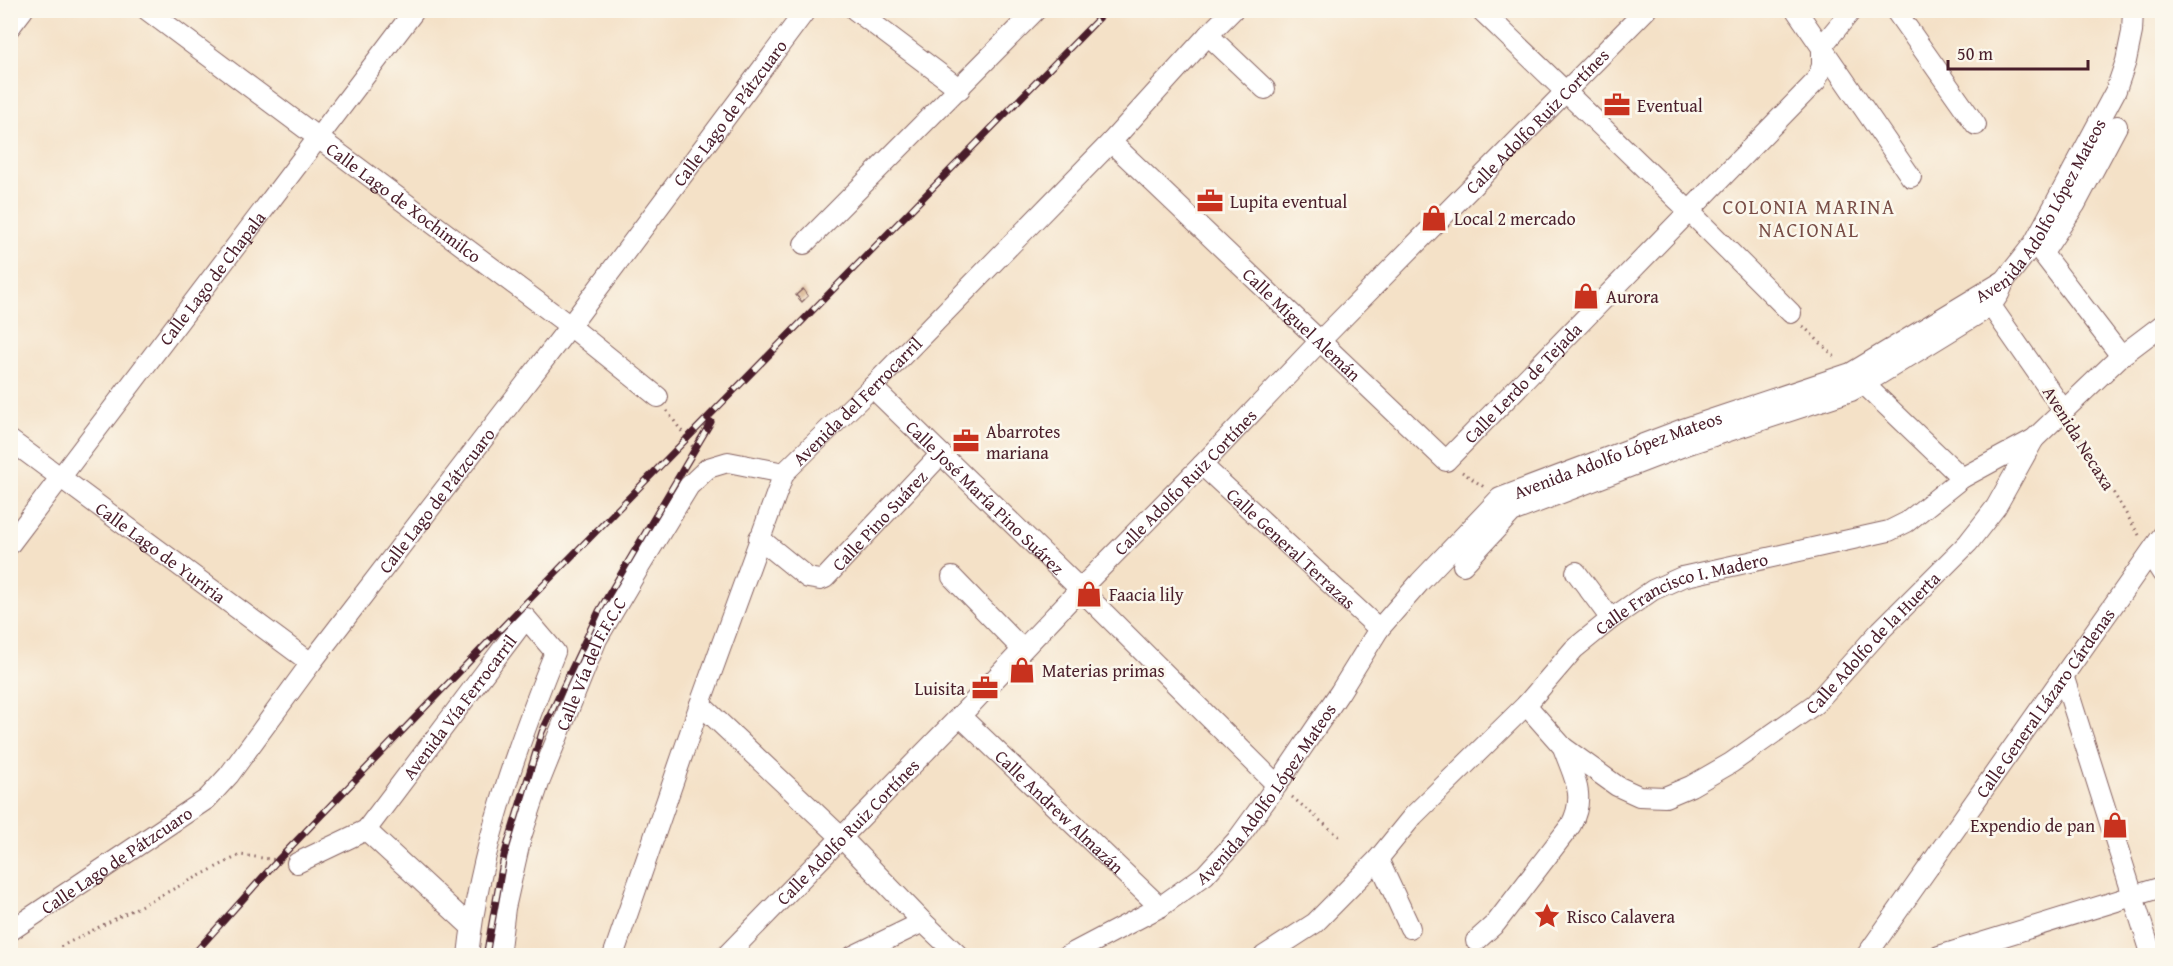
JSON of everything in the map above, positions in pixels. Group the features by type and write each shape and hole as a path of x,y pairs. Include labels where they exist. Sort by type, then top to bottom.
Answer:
{"street":[{"path":"10,27 23,10"},
{"name":"Calle Lago de Xochimilco","path":"147,10 570,326 658,398"},
{"name":"Calle Lago de Chapala","path":"10,544 415,10"},
{"name":"Calle Lago de Pátzcuaro","path":"10,931 207,799 229,775 311,663 570,326 806,10"},
{"path":"855,10 960,89"},
{"path":"804,244 1036,10"},
{"name":"Avenida del Ferrocarril","path":"614,956 700,704 784,473 872,387 1111,142 1233,10"},
{"path":"1481,10 1791,313"},
{"name":"Calle Adolfo Ruiz Cortínes","path":"726,956 960,716 1320,340 1567,93 1646,10"},
{"path":"1796,10 1911,177"},
{"path":"1822,46 1852,10"},
{"path":"1895,10 1976,125"},
{"name":"Avenida Adolfo López Mateos","path":"1067,956 1160,907 1205,875 1237,840 1276,785 1340,692 1379,629 1500,498 1683,429 1858,379 2005,280 2039,248 2116,90 2126,62 2132,32 2133,10"},
{"path":"1208,35 1265,89"},
{"name":"Calle Lerdo de Tejada","path":"1446,461 1816,81 1822,66 1822,46"},
{"path":"2117,126 2074,205 2039,248 2121,356"},
{"name":"Calle Miguel Alemán","path":"1111,142 1446,461"},
{"path":"1463,565 1512,512 1858,379 1991,306 2000,294 2005,280"},
{"name":"Avenida Necaxa","path":"1991,306 2064,411"},
{"path":"2157,329 2163,312"},
{"name":"Calle Francisco I. Madero","path":"1264,956 1315,922 1378,859 1413,816 1526,705 1574,649 1611,619 1653,590 1682,577 1889,531 1907,522 1962,478 2034,439 2121,356 2157,329"},
{"path":"1858,379 1962,478"},
{"name":"Calle José María Pino Suárez","path":"872,387 1080,589 1276,785"},
{"path":"1909,615 2005,510 2037,460 2064,411"},
{"name":"Calle Adolfo de la Huerta","path":"1563,747 1617,786 1639,796 1665,797 1691,786 1731,763 1815,704 1881,630 1968,543 1996,507 2034,439"},
{"name":"Calle Lago de Yuriria","path":"10,440 311,663"},
{"name":"Calle Pino Suárez","path":"759,538 808,578 820,580 825,578 941,454"},
{"path":"708,468 728,462 784,473"},
{"name":"Calle General Terrazas","path":"1202,465 1379,629"},
{"name":"Calle Vía del F.F.C.C","path":"499,956 505,908 521,837 539,783 597,639 689,486 708,468"},
{"name":"Calle General Lázaro Cárdenas","path":"1866,956 2163,536"},
{"path":"2150,554 2163,573"},
{"path":"1576,572 1611,619"},
{"path":"952,577 1022,649"},
{"name":"Avenida Vía Ferrocarril","path":"366,830 526,618 555,652"},
{"name":"Calle Vía del F.F.C.C","path":"468,956 471,927 496,813 530,714 555,652"},
{"path":"2064,678 2152,956"},
{"path":"700,704 841,837 959,956"},
{"path":"1476,941 1496,923 1571,825 1580,801 1563,747 1526,705"},
{"name":"Calle Andrew Almazán","path":"960,716 1160,907"},
{"path":"297,863 366,830 471,927"},
{"path":"1378,859 1410,928"},
{"path":"1938,956 2163,886"},
{"path":"852,956 923,922"}],"path":[{"path":"1791,313 1858,379"},
{"path":"658,398 708,468"},
{"name":"Avenida Necaxa","path":"2064,411 2150,554"},
{"path":"1446,461 1500,498"},
{"path":"1276,785 1341,838"},
{"path":"53,956 60,947 240,855 297,863"}],"building":[{"path":"803,289 808,296 802,302 796,295"}],"railway":[{"path":"192,956 278,860 516,613 1107,10"},
{"path":"486,956 504,856 542,732 599,611 711,422"}],"place":[{"name":"Eventual","path":"1617,105"},
{"name":"Lupita eventual","path":"1210,201"},
{"name":"Local 2 mercado","path":"1434,218"},
{"name":"Aurora","path":"1586,296"},
{"name":"Abarrotes mariana","path":"966,441"},
{"name":"Faacia lily","path":"1089,594"},
{"name":"Materias primas","path":"1022,670"},
{"name":"Luisita","path":"985,688"},
{"name":"Expendio de pan","path":"2115,825"},
{"name":"Risco Calavera","path":"1547,916"}],"district":[{"name":"COLONIA MARINA NACIONAL","path":"1809,218"}]}
